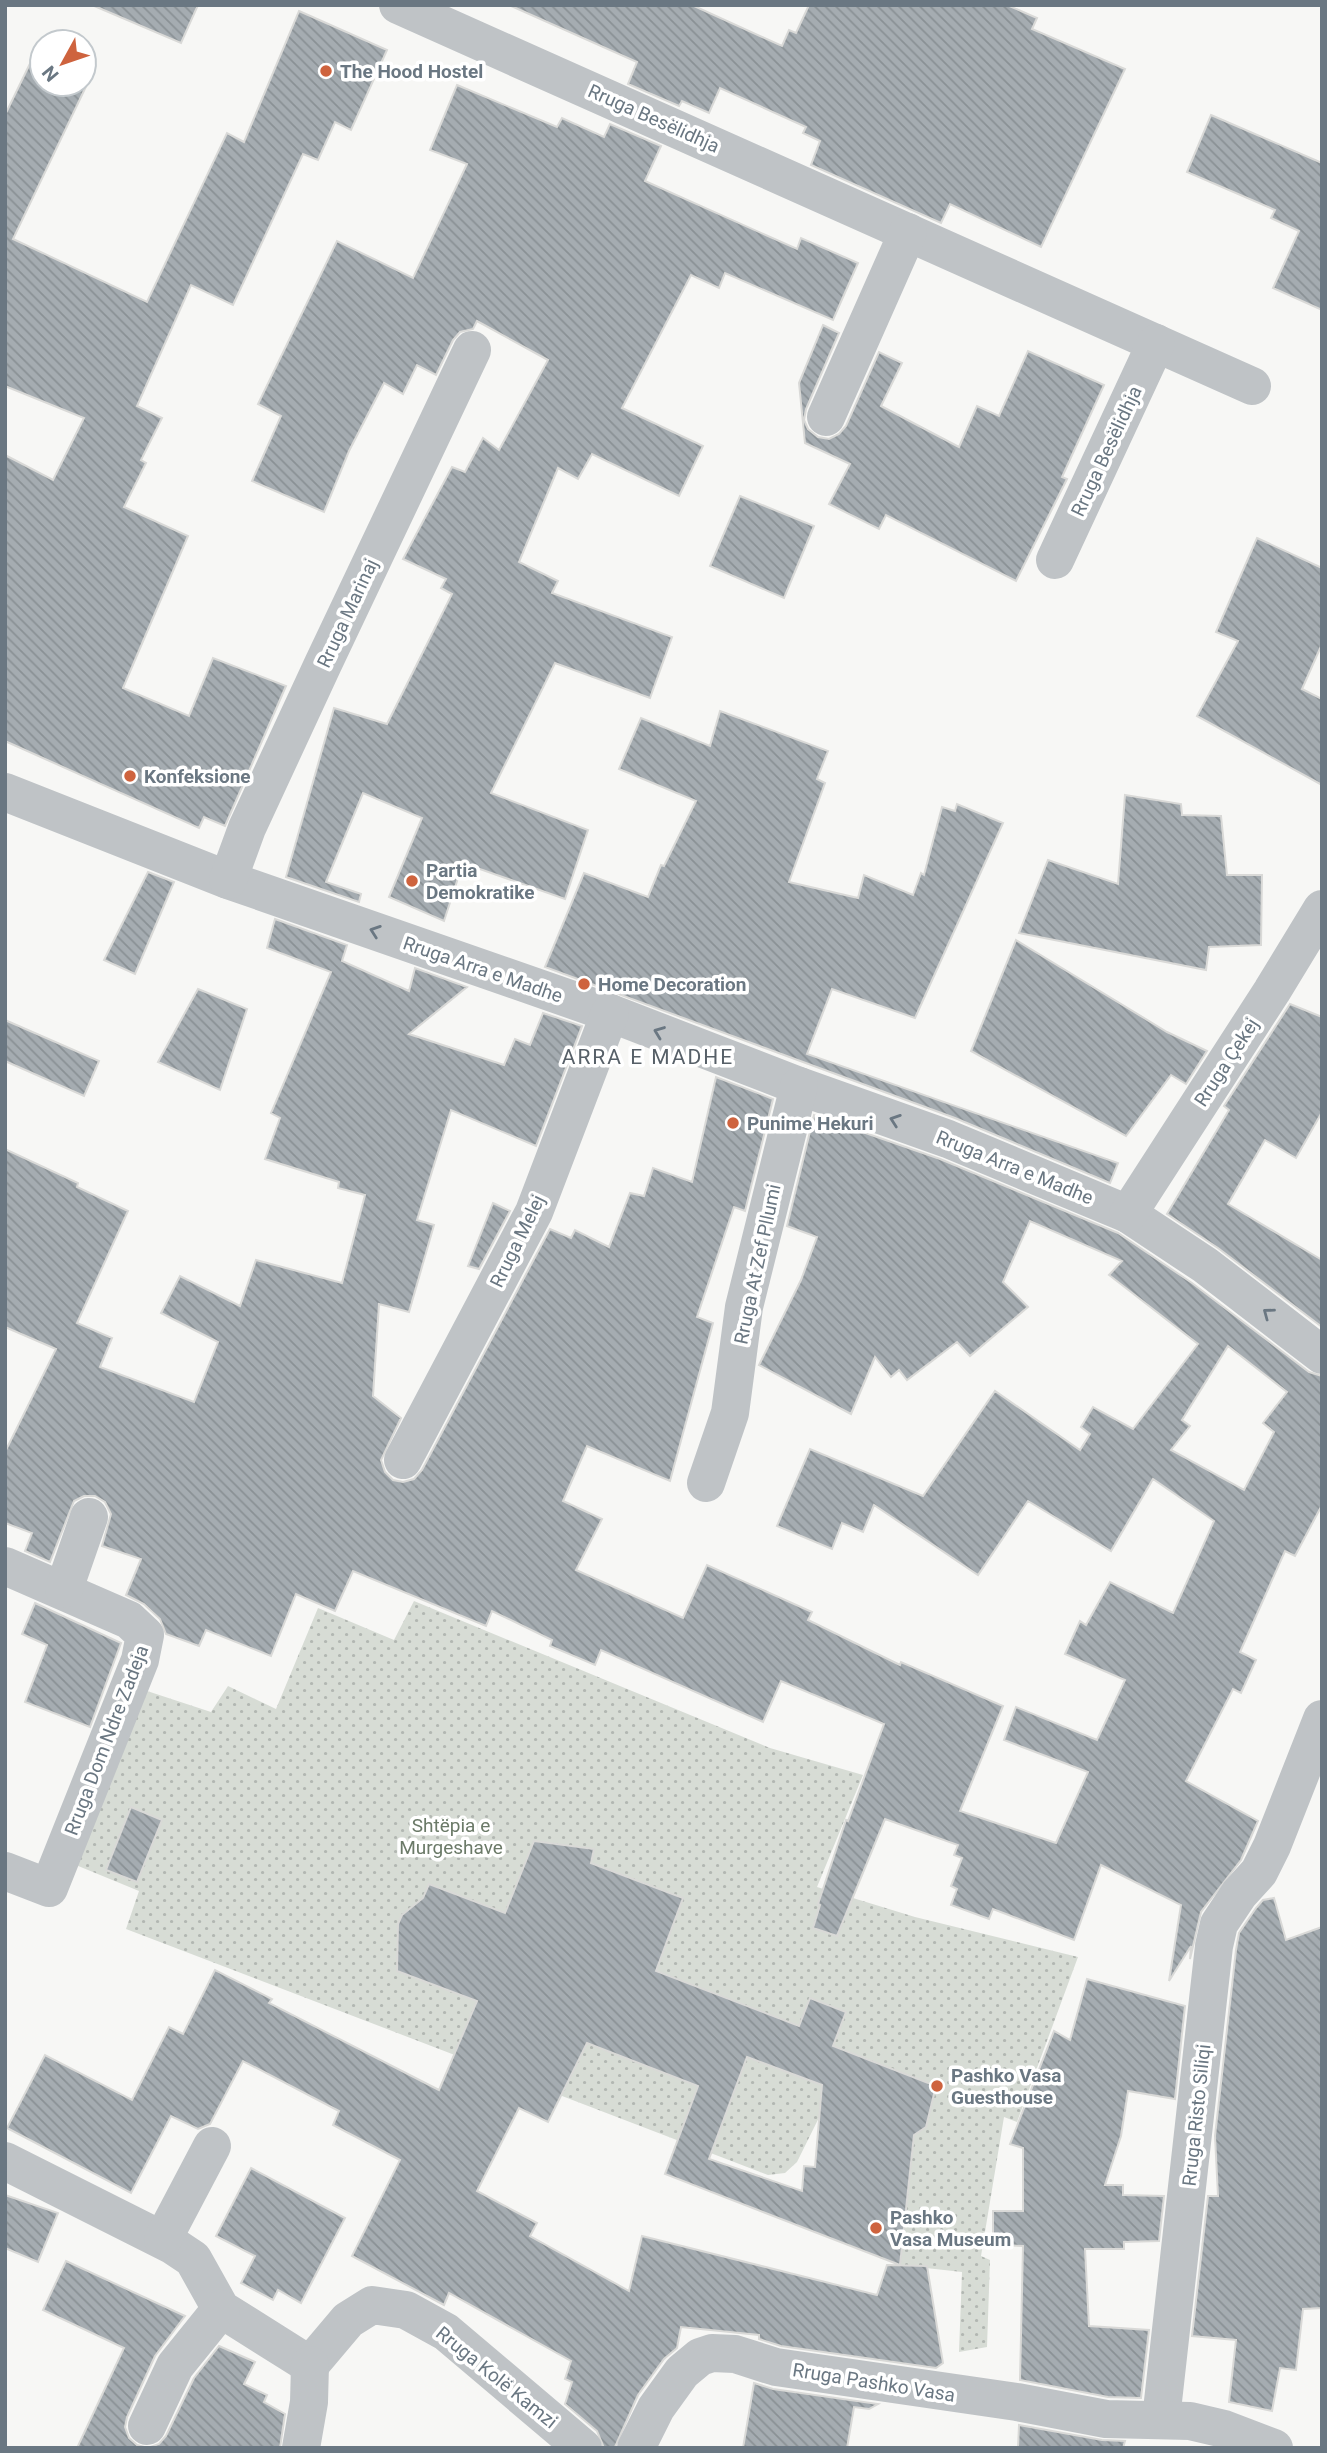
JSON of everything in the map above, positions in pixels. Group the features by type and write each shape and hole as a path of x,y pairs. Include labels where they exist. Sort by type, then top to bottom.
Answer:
{"street":[{"name":"Rruga Besëlidhja","path":"398,5 1252,386"},
{"path":"826,417 908,232"},
{"name":"Rruga Besëlidhja","path":"1055,560 1156,343"},
{"name":"Rruga Marinaj","path":"228,880 247,828 472,350"},
{"name":"Rruga Arra e Madhe","path":"5,793 228,880 610,1013 799,1086 948,1139 1128,1214 1205,1265 1322,1355"},
{"name":"Rruga Çekej","path":"1128,1214 1272,992 1322,909"},
{"name":"Rruga Melej","path":"402,1460 534,1212 610,1013"},
{"name":"Rruga At Zef Pllumi","path":"706,1483 730,1413 744,1307 799,1086"},
{"path":"64,1589 89,1517"},
{"name":"Rruga Dom Ndre Zadeja","path":"5,1566 64,1589 129,1620 145,1635 140,1660 49,1888 5,1871"},
{"name":"Rruga Risto Siliqi","path":"1161,2420 1216,1935 1219,1924 1239,1894 1259,1872 1272,1846 1322,1719"},
{"path":"163,2239 212,2146"},
{"path":"5,2161 163,2239 193,2259 221,2309 310,2365 309,2402 301,2448"},
{"name":"Rruga Kolë Kamzi","path":"310,2365 348,2320 372,2305 407,2309 446,2332 583,2448"},
{"path":"147,2426 175,2366 221,2309"},
{"name":"Rruga Pashko Vasa","path":"636,2448 656,2408 682,2372 700,2357 712,2353 735,2354 776,2367 1017,2402 1106,2419 1161,2420"},
{"path":"1161,2420 1190,2421 1224,2429 1273,2448"}],"green space":[{"name":"Shtëpia e Murgeshave","path":"414,1601 770,1748 863,1775 817,1887 915,1917 1078,1957 1017,2122 1004,2117 981,2256 990,2260 987,2347 959,2352 962,2272 899,2265 902,2211 906,2210 914,2135 926,2127 936,2086 860,2056 849,2057 797,2162 785,2173 768,2175 126,1929 139,1891 71,1863 141,1689 211,1712 228,1686 276,1709 318,1608 394,1640"}],"building":[{"path":"92,5 198,5 181,43"},
{"path":"509,5 692,5 782,46 789,30 796,33 809,5 1007,5 1037,18 1032,29 1125,69 1041,247 950,204 941,223 811,165 820,141 803,133 806,127 720,88 709,113 682,101 679,106 628,84 637,62"},
{"path":"299,11 387,50 351,130 335,122 318,160 303,154 233,305 191,285 137,406 162,418 141,460 146,463 124,507 188,536 123,688 189,716 213,658 286,686 225,826 204,817 199,828 5,741 5,455 53,480 84,418 5,386 5,115 28,68 28,98 81,98 13,239 147,302 227,133 244,142"},
{"path":"457,85 557,127 562,118 604,137 610,124 661,146 645,181 797,249 801,238 858,263 833,320 725,273 719,288 691,275 622,408 703,446 679,496 592,454 578,479 558,468 519,562 558,581 552,593 672,637 650,698 555,663 491,793 588,830 565,899 463,863 444,921 389,897 422,818 363,793 326,882 361,894 359,902 286,877 334,708 387,724 452,594 441,588 446,579 403,559 452,467 465,472 483,438 499,450 548,360 477,321 473,329 460,332 453,340 436,375 417,365 403,394 384,383 349,451 324,512 252,481 281,416 258,404 337,241 413,278 467,164 430,150"},
{"path":"1211,115 1322,163 1322,310 1273,288 1299,231 1271,218 1275,210 1187,172"},
{"path":"823,325 839,333 806,409 804,420 808,429 818,437 829,439 839,434 846,426 879,352 902,363 881,406 959,447 977,406 999,416 1028,351 1104,385 1062,477 1067,479 1016,581 886,515 879,529 829,504 850,464 805,443 799,383"},
{"path":"740,496 814,526 784,598 710,566"},
{"path":"1257,538 1322,568 1322,644 1302,689 1322,699 1322,785 1197,716 1238,641 1216,632"},
{"path":"720,711 828,751 817,779 825,783 789,882 858,898 864,875 913,895 921,873 924,875 942,807 955,811 957,804 1003,823 915,1018 832,989 807,1054 1118,1163 1110,1183 955,1118 545,967 584,873 648,897 661,865 664,866 696,801 619,769 641,718 710,746"},
{"path":"1125,795 1181,804 1182,815 1221,816 1227,875 1262,875 1261,945 1209,947 1206,970 1019,933 1048,860 1118,884"},
{"path":"148,872 174,882 135,974 104,960"},
{"path":"275,919 347,945 342,961 409,991 415,968 467,987 409,1034 504,1065 515,1039 530,1045 543,1013 582,1026 536,1146 451,1110 417,1220 434,1225 409,1312 379,1304 373,1396 401,1418 381,1460 385,1472 393,1480 403,1482 414,1479 422,1470 550,1229 571,1238 575,1230 609,1247 630,1193 644,1196 653,1168 692,1182 716,1077 773,1099 745,1211 734,1207 697,1317 713,1323 670,1481 587,1446 563,1501 602,1519 576,1570 683,1618 707,1565 812,1612 808,1620 900,1665 901,1662 1003,1706 960,1811 1056,1843 1088,1772 1004,1740 1016,1707 1097,1740 1125,1680 1065,1654 1080,1621 1086,1625 1110,1582 1173,1613 1214,1521 1153,1479 1111,1551 1028,1501 978,1575 874,1505 863,1532 842,1523 832,1549 777,1526 810,1449 923,1496 995,1391 1080,1450 1090,1434 1081,1427 1093,1407 1133,1429 1198,1344 1109,1275 1122,1261 1030,1221 1003,1282 1028,1307 970,1356 957,1342 907,1380 899,1370 891,1377 875,1357 851,1414 759,1365 801,1280 817,1237 787,1226 814,1115 940,1159 1118,1233 1192,1283 1309,1372 1322,1376 1322,1505 1295,1556 1285,1551 1240,1652 1256,1660 1241,1693 1233,1689 1186,1781 1258,1821 1241,1860 1201,1912 1190,1959 1191,1946 1169,1981 1181,1905 1101,1865 1074,1940 993,1909 989,1919 951,1905 957,1889 951,1886 962,1858 954,1855 958,1845 885,1819 837,1936 813,1928 820,1905 818,1904 846,1820 848,1821 884,1724 781,1681 763,1722 601,1650 595,1665 550,1646 552,1640 492,1611 486,1626 353,1571 335,1611 296,1594 271,1656 206,1630 199,1646 166,1634 160,1619 144,1604 126,1595 141,1559 102,1546 111,1514 105,1502 95,1496 84,1496 74,1501 50,1562 25,1551 32,1533 5,1523 5,1452 56,1349 5,1327 5,1149 78,1183 77,1187 128,1211 77,1323 112,1338 100,1367 194,1402 218,1342 161,1313 180,1276 240,1306 256,1260 342,1283 365,1195 338,1188 339,1182 265,1159 280,1118 271,1113 331,972 267,948","holes":["1228,1346 1287,1392 1263,1423 1274,1432 1244,1490 1171,1450 1190,1426 1182,1420"]},
{"path":"1016,940 1167,1032 1207,1051 1186,1084 1171,1075 1126,1136 971,1051"},
{"path":"198,989 247,1009 220,1090 158,1062"},
{"path":"1290,1004 1322,1017 1322,1112 1296,1158 1265,1140 1228,1204 1322,1260 1322,1327 1218,1248 1167,1214 1229,1110 1224,1106"},
{"path":"5,1020 99,1061 84,1096 5,1061"},
{"path":"493,1203 510,1211 479,1269 468,1266"},
{"path":"35,1603 121,1643 90,1727 25,1702 47,1645 22,1634"},
{"path":"131,1807 162,1820 137,1882 106,1870"},
{"path":"534,1841 594,1849 591,1863 683,1898 656,1971 799,2026 810,1998 846,2012 833,2046 936,2086 926,2127 914,2135 900,2265 665,2174 698,2086 587,2043 548,2122 519,2108 477,2191 537,2223 530,2236 629,2291 642,2236 877,2295 887,2265 927,2266 943,2363 936,2368 781,2346 759,2339 759,2335 681,2327 677,2348 664,2359 638,2395 615,2447 604,2448 597,2431 565,2404 572,2382 565,2379 571,2361 449,2293 444,2305 352,2256 400,2160 333,2125 339,2111 243,2061 210,2124 198,2129 171,2116 131,2193 7,2128 45,2055 132,2100 169,2027 183,2034 215,1970 272,1999 269,2003 439,2090 477,2001 397,1971 398,1924 402,1915 423,1898 429,1884 505,1913","holes":["747,2057 822,2085 815,2167 804,2166 802,2191 709,2159"]},
{"path":"1274,1898 1286,1940 1322,1927 1322,2308 1303,2309 1296,2370 1280,2368 1272,2411 1229,2402 1236,2340 1192,2336 1208,2196 1218,2196 1215,2136 1239,1933 1263,1900"},
{"path":"1087,1979 1185,2006 1175,2099 1128,2091 1121,2136 1105,2185 1123,2185 1123,2195 1164,2196 1159,2241 1124,2242 1124,2249 1085,2249 1089,2326 1149,2330 1141,2398 1108,2397 1020,2380 1023,2246 993,2245 993,2211 1023,2211 1023,2148 1010,2144 1054,2031 1070,2040"},
{"path":"251,2168 345,2218 301,2303 278,2290 273,2300 241,2283 255,2256 216,2236"},
{"path":"5,2195 58,2213 38,2262 5,2248"},
{"path":"66,2261 185,2316 155,2356 127,2417 125,2427 129,2438 137,2445 148,2448 77,2448 124,2348 43,2310"},
{"path":"219,2346 255,2362 244,2384 267,2395 264,2402 285,2414 280,2448 148,2448 159,2444 166,2436 194,2378"},
{"path":"754,2383 773,2389 878,2404 869,2409 854,2407 847,2448 743,2448"},
{"path":"1019,2425 1102,2440 1125,2441 1123,2448 1018,2448"}],"place":[{"name":"The Hood Hostel","path":"326,71"},
{"name":"Konfeksione","path":"130,776"},
{"name":"Partia Demokratike","path":"412,881"},
{"name":"Home Decoration","path":"584,984"},
{"name":"Punime Hekuri","path":"733,1123"},
{"name":"Pashko Vasa Guesthouse","path":"937,2086"},
{"name":"Pashko Vasa Museum","path":"876,2228"}],"district":[{"name":"ARRA E MADHE","path":"648,1057"}]}
